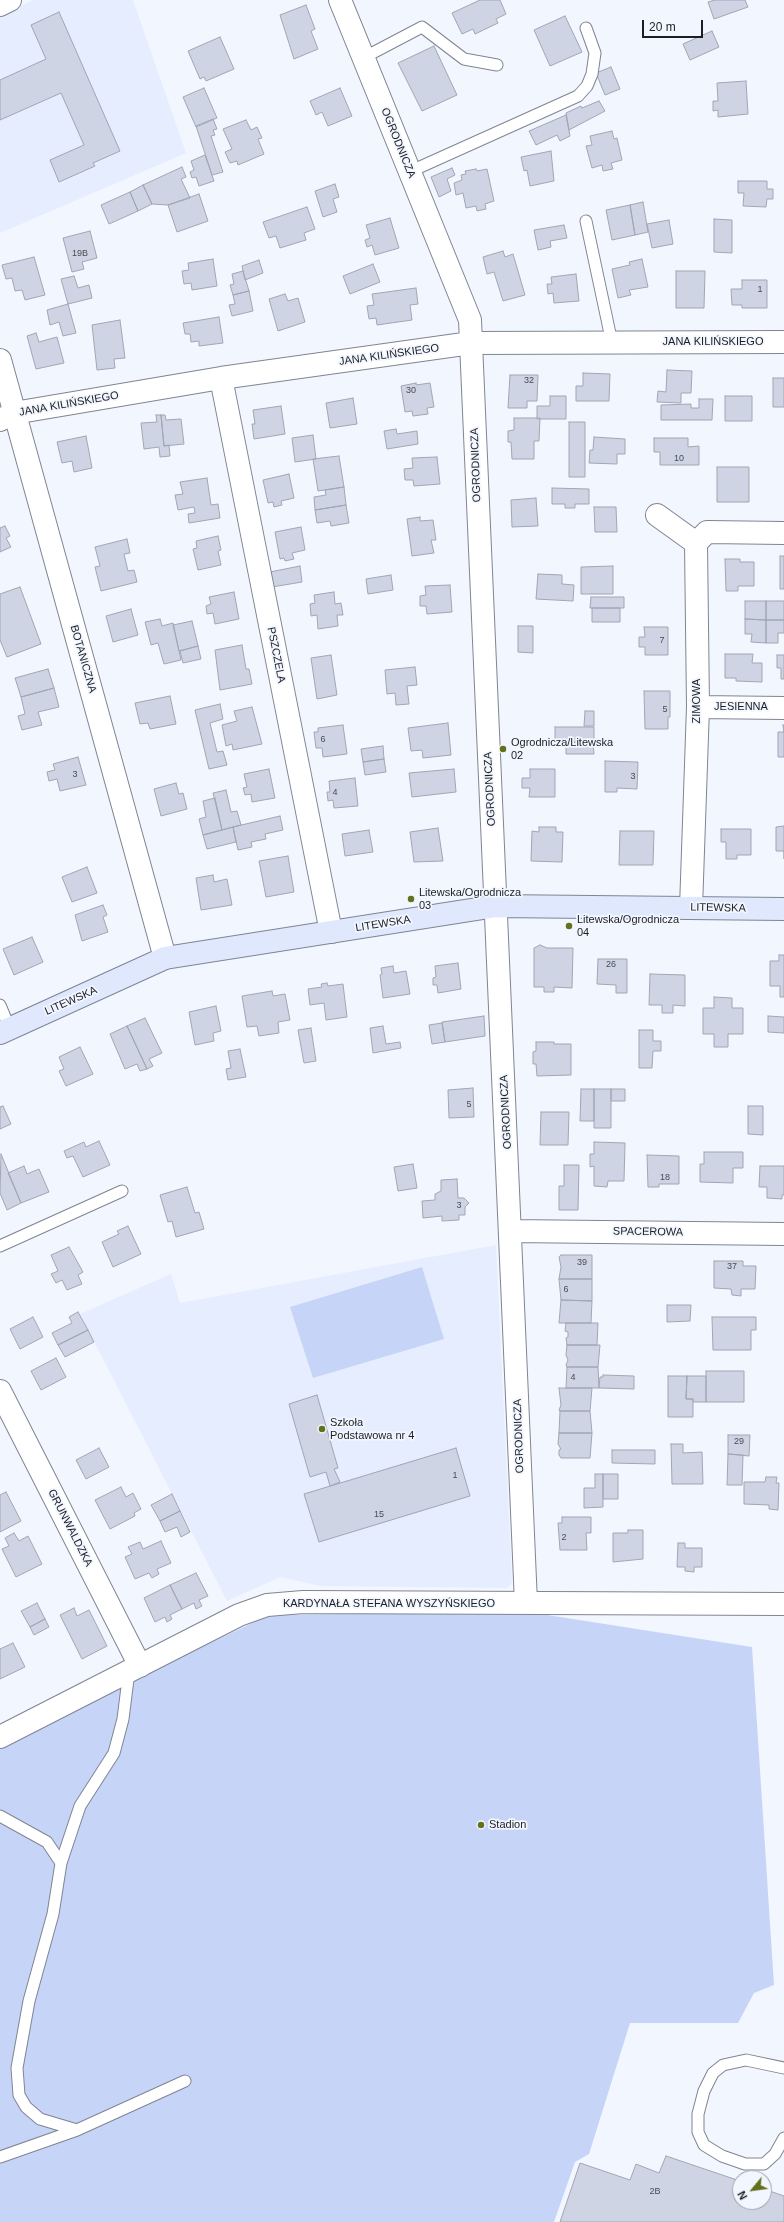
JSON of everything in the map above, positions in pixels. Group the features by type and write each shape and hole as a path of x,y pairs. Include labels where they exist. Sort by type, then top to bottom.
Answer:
{"main road":[{"name":"LITEWSKA","path":"5,1031 165,958 496,906 784,909"}],"street":[{"path":"0,5 10,0"},
{"name":"OGRODNICZA","path":"340,0 470,320 511,1230 526,1603"},
{"name":"JANA KILIŃSKIEGO","path":"7,417 221,378 471,343 784,342"},
{"name":"BOTANICZNA","path":"0,360 7,417 165,958"},
{"name":"PSZCZELA","path":"221,378 331,932"},
{"path":"657,515 696,543 707,532 784,533"},
{"name":"ZIMOWA","path":"691,908 698,707 696,543"},
{"name":"JESIENNA","path":"698,707 784,708"},
{"name":"SPACEROWA","path":"511,1230 784,1234"},
{"name":"GRUNWALDZKA","path":"0,1393 135,1669"},
{"name":"KARDYNAŁA STEFANA WYSZYŃSKIEGO","path":"0,1737 239,1615 267,1606 303,1602 784,1604"}],"lane":[{"path":"363,58 422,27 464,59 497,65"},
{"path":"409,172 578,96 587,86 592,74 595,53 586,28"},
{"path":"586,221 612,343"},
{"path":"0,1005 5,1031"},
{"path":"0,1246 122,1191"},
{"path":"77,2130 40,2119 26,2107 20,2095 16,2068 29,2001 53,1914 61,1863 80,1806 114,1753 135,1669"},
{"path":"0,1816 47,1842 61,1863"},
{"path":"784,2068 746,2060 722,2065 713,2073 704,2091 698,2114 698,2132 704,2144 722,2156 745,2164 764,2164 775,2154 784,2138"},
{"path":"0,2156 77,2130 184,2080"}],"shaded area":[{"path":"33,0 133,0 186,153 0,233 0,16"},
{"name":"Szkoła Podstawowa nr 4","path":"496,1245 512,1583 507,1588 321,1586 280,1577 227,1601 80,1314 171,1274 180,1303"},
{"path":"422,1267 444,1339 313,1378 290,1307"},
{"path":"528,1612 752,1647 774,1985 754,1993 738,2023 630,2023 589,2154 575,2162 554,2222 0,2222 0,1748 143,1675 269,1615"}],"building":[{"path":"480,0 500,0 506,14 496,19 498,23 475,34 473,29 462,34 452,13"},
{"path":"715,0 745,0 748,7 714,19 708,2"},
{"path":"306,5 315,29 311,31 318,49 294,59 280,15"},
{"path":"59,12 120,151 93,163 95,166 59,182 50,160 84,145 61,93 0,120 0,80 46,59 31,25"},
{"path":"565,16 582,52 550,66 534,30"},
{"path":"712,31 719,47 690,60 683,44"},
{"path":"220,37 234,69 206,81 204,77 200,79 188,51"},
{"path":"434,46 457,95 422,111 398,63"},
{"path":"611,67 620,89 605,95 596,73"},
{"path":"746,81 748,114 718,117 718,110 713,111 713,101 718,101 717,83"},
{"path":"204,88 217,118 196,127 183,97"},
{"path":"340,88 352,116 328,126 322,112 316,115 310,101"},
{"path":"599,101 605,111 569,130 566,113 581,106 582,108"},
{"path":"566,115 570,136 560,141 557,135 536,145 529,131"},
{"path":"213,119 217,129 213,130 215,135 211,136 223,172 212,175 196,126"},
{"path":"246,120 251,130 257,127 262,138 258,139 264,154 238,165 237,161 230,163 225,152 232,149 223,129"},
{"path":"612,131 614,139 617,138 622,160 611,163 613,169 603,171 602,165 592,168 586,146 592,145 590,136"},
{"path":"551,151 554,181 530,186 527,170 524,171 521,157"},
{"path":"205,155 214,181 199,186 196,177 192,178 190,172 194,170 191,161"},
{"path":"182,167 186,177 181,179 190,198 168,205 152,204 143,185"},
{"path":"452,168 455,175 447,179 451,191 439,197 431,177"},
{"path":"476,169 477,171 487,169 494,201 485,204 486,209 477,211 476,206 466,208 463,193 456,195 454,183 462,180 461,175 466,174 465,171"},
{"path":"738,181 767,181 767,189 773,189 773,199 767,199 766,207 743,206 744,193 738,193"},
{"path":"335,184 339,197 333,199 337,212 323,217 315,191"},
{"path":"143,185 152,204 138,211 130,192"},
{"path":"130,192 138,211 109,224 101,205"},
{"path":"199,194 208,221 177,232 168,205"},
{"path":"643,202 648,232 635,235 630,205"},
{"path":"630,205 635,235 612,240 606,210"},
{"path":"307,207 315,229 304,233 306,240 280,248 276,236 269,238 263,222"},
{"path":"390,218 399,248 375,255 372,245 367,247 365,240 370,238 366,225"},
{"path":"714,219 732,220 732,253 714,252"},
{"path":"669,220 673,244 652,248 647,224"},
{"path":"564,225 567,238 550,241 551,247 538,250 534,230"},
{"path":"90,231 97,258 82,262 84,269 72,272 63,238"},
{"path":"503,251 505,257 513,254 525,295 503,301 494,272 487,274 483,257"},
{"path":"34,257 45,295 25,300 22,290 15,291 12,278 6,279 2,265"},
{"path":"213,259 217,286 192,290 191,283 184,284 182,271 189,270 188,263"},
{"path":"642,259 648,287 629,290 631,295 618,298 612,269 630,265 629,262"},
{"path":"259,260 263,273 245,280 242,266"},
{"path":"373,264 380,282 350,294 343,276"},
{"path":"243,271 249,291 233,295 230,285 234,284 232,274"},
{"path":"676,271 705,271 704,308 676,308"},
{"path":"576,274 579,301 554,303 553,293 548,294 547,284 552,284 551,277"},
{"path":"74,276 78,288 89,285 92,298 68,304 61,279"},
{"path":"742,280 767,280 767,308 742,308 742,305 732,305 731,289 742,289"},
{"path":"416,288 418,304 410,305 412,320 377,325 376,318 369,319 367,306 374,305 372,294"},
{"path":"249,291 253,311 232,316 229,305 235,304 233,295"},
{"path":"285,294 288,301 298,298 305,322 278,331 269,299"},
{"path":"68,304 76,333 63,336 59,322 50,325 47,310"},
{"path":"219,317 223,343 199,346 199,341 191,342 190,334 185,334 183,323"},
{"path":"120,320 125,358 114,359 115,368 97,370 92,325"},
{"path":"36,333 39,342 57,337 64,363 36,369 27,336"},
{"path":"667,370 692,371 691,393 681,393 681,403 657,402 658,391 666,392"},
{"path":"583,373 610,374 609,401 576,401 576,386 583,386"},
{"path":"510,375 538,375 537,401 527,401 527,408 508,408"},
{"path":"773,378 784,378 784,407 773,407"},
{"path":"416,383 416,385 430,383 434,407 427,408 428,414 413,416 412,411 405,412 401,386"},
{"path":"550,396 566,396 566,419 537,419 537,406 550,406"},
{"path":"725,396 752,396 752,421 725,421"},
{"path":"353,398 357,424 330,428 326,403"},
{"path":"699,399 713,399 712,420 661,420 661,405 691,404 691,408 699,408"},
{"path":"281,406 285,434 254,439 252,424 255,424 253,410"},
{"path":"156,415 161,415 164,446 169,445 170,456 160,457 159,447 144,449 141,423 157,422"},
{"path":"161,415 165,415 166,420 181,419 184,444 164,446"},
{"path":"514,418 540,418 539,441 534,441 534,459 512,459 511,442 508,442 508,431 514,430"},
{"path":"569,422 585,422 585,477 569,477"},
{"path":"396,429 397,434 417,431 418,444 387,449 384,431"},
{"path":"313,435 316,459 295,462 292,438"},
{"path":"86,436 92,468 74,472 72,461 62,463 57,442"},
{"path":"594,437 625,439 625,454 617,454 617,464 589,463 590,450 593,450"},
{"path":"654,438 688,438 688,447 699,446 699,465 660,465 660,452 654,452"},
{"path":"339,456 344,487 318,491 313,459"},
{"path":"437,457 440,484 414,486 413,480 405,480 404,469 413,468 412,458"},
{"path":"717,467 749,467 749,502 717,502"},
{"path":"289,474 294,498 281,501 282,505 274,507 273,502 268,503 263,480"},
{"path":"207,478 211,505 218,504 220,518 189,523 188,514 195,513 194,507 178,510 175,495 183,494 180,482"},
{"path":"344,487 346,505 315,510 314,497 326,495 325,490"},
{"path":"552,488 589,489 589,504 575,504 575,508 565,508 565,504 552,504"},
{"path":"536,498 538,526 512,527 511,500"},
{"path":"346,505 349,523 331,526 330,521 317,523 315,510"},
{"path":"594,507 616,507 617,532 595,532"},
{"path":"420,517 420,521 433,520 436,540 431,540 434,553 412,556 407,519"},
{"path":"5,526 10,536 6,538 11,547 0,552 0,528"},
{"path":"301,527 305,550 292,553 294,559 285,561 284,558 280,559 275,532"},
{"path":"218,536 221,550 218,551 221,565 198,570 193,549 197,548 196,541"},
{"path":"127,539 130,553 124,554 128,571 134,570 137,582 101,591 95,567 100,566 95,547"},
{"path":"780,556 784,556 784,589 780,589"},
{"path":"725,559 740,559 740,562 754,562 754,586 738,586 738,591 726,591"},
{"path":"300,566 302,582 272,587 270,572"},
{"path":"613,566 613,594 581,594 581,567"},
{"path":"538,574 562,575 562,584 574,585 573,601 536,599"},
{"path":"391,575 393,590 368,594 366,579"},
{"path":"450,585 452,612 427,614 426,606 420,606 420,596 426,595 425,586"},
{"path":"20,587 41,644 7,657 0,640 0,594"},
{"path":"234,592 239,619 215,624 213,613 207,614 206,606 211,604 209,597"},
{"path":"334,592 335,604 341,603 343,615 337,615 338,626 318,629 317,615 311,616 310,604 315,603 314,595"},
{"path":"591,597 624,597 624,608 590,608"},
{"path":"745,601 766,601 766,620 745,619"},
{"path":"766,601 784,601 784,620 766,620"},
{"path":"592,608 620,608 620,622 592,622"},
{"path":"131,609 138,635 113,642 106,616"},
{"path":"160,619 162,626 173,623 181,660 164,664 158,643 151,645 145,622"},
{"path":"745,619 766,620 766,643 751,642 752,634 745,634"},
{"path":"766,620 784,620 784,633 778,633 778,643 766,643"},
{"path":"192,621 198,646 179,651 173,625"},
{"path":"518,626 533,626 533,653 518,652"},
{"path":"644,627 668,627 668,655 645,655 645,647 639,647 639,637 645,637"},
{"path":"242,645 246,669 249,669 252,684 220,690 215,650"},
{"path":"198,646 201,659 183,663 180,651"},
{"path":"725,654 753,654 752,663 762,663 762,682 736,681 736,678 725,678"},
{"path":"331,655 337,695 317,699 311,658"},
{"path":"777,655 784,655 784,679 781,679 781,668 777,668"},
{"path":"415,667 417,685 407,686 409,704 396,705 395,693 387,694 385,670"},
{"path":"48,669 54,688 21,697 15,678"},
{"path":"54,688 59,707 38,712 42,725 22,730 18,716 25,714 21,697"},
{"path":"644,691 670,691 670,717 668,717 668,729 645,729"},
{"path":"170,696 176,724 150,729 148,723 140,724 135,703"},
{"path":"220,704 223,719 210,723 217,752 223,751 227,765 209,769 195,710"},
{"path":"252,707 262,744 233,750 232,744 226,746 222,725 237,721 234,711"},
{"path":"585,711 594,711 594,726 584,726"},
{"path":"448,723 451,755 423,758 422,750 411,751 408,728"},
{"path":"343,725 347,754 323,757 322,748 316,748 314,732 318,732 318,728"},
{"path":"555,727 594,727 594,742 555,742"},
{"path":"778,732 784,732 784,757 778,757"},
{"path":"566,742 593,743 594,754 566,754"},
{"path":"383,746 384,759 363,762 361,749"},
{"path":"78,757 86,785 60,791 57,779 49,781 47,772 55,770 53,764"},
{"path":"384,759 386,772 365,775 363,762"},
{"path":"605,761 638,762 637,789 617,788 617,792 605,792"},
{"path":"269,769 275,798 252,802 251,794 245,795 243,788 247,787 244,774"},
{"path":"454,769 456,792 412,797 409,773"},
{"path":"530,769 555,769 555,797 529,797 530,788 522,788 522,778 530,778"},
{"path":"355,778 358,806 334,808 333,800 328,801 327,792 330,792 329,781"},
{"path":"176,783 179,794 183,793 187,809 161,816 154,789"},
{"path":"226,790 231,812 237,811 241,825 222,830 213,793"},
{"path":"215,798 222,830 203,835 199,819 206,817 203,801"},
{"path":"280,816 283,830 265,834 266,839 251,842 252,847 238,850 233,827"},
{"path":"784,826 784,851 776,851 776,827"},
{"path":"233,827 236,842 207,849 203,835"},
{"path":"539,827 556,827 556,832 563,832 562,862 531,861 532,831 539,832"},
{"path":"438,828 443,861 414,862 410,832"},
{"path":"721,829 751,829 751,855 737,855 737,859 726,859 726,842 721,842"},
{"path":"369,830 373,852 345,856 342,834"},
{"path":"620,831 654,831 653,865 619,865"},
{"path":"288,856 294,892 266,897 259,861"},
{"path":"87,867 97,893 72,902 62,877"},
{"path":"213,875 214,882 227,879 232,905 201,910 196,878"},
{"path":"103,905 107,915 103,917 108,932 82,941 75,915"},
{"path":"32,937 43,962 14,975 3,949"},
{"path":"540,945 547,948 573,948 572,988 554,987 554,992 544,992 544,987 534,987 534,948"},
{"path":"779,955 784,955 784,997 780,997 780,986 770,986 770,961 779,961"},
{"path":"598,959 627,959 627,993 616,993 616,985 597,984"},
{"path":"458,963 461,989 438,993 437,985 433,985 433,978 436,977 435,966"},
{"path":"393,966 394,973 406,971 410,994 383,998 380,975 382,974 381,968"},
{"path":"650,974 685,975 685,1006 673,1005 673,1013 662,1013 662,1005 649,1005"},
{"path":"327,983 328,986 343,984 347,1017 326,1020 324,1003 310,1005 308,989 322,987 321,984"},
{"path":"272,991 273,996 285,994 290,1020 278,1022 279,1033 259,1036 257,1026 247,1027 242,996"},
{"path":"714,997 732,998 732,1008 743,1008 743,1034 728,1034 728,1047 714,1047 714,1034 703,1034 703,1008 714,1008"},
{"path":"216,1006 221,1031 213,1033 214,1041 195,1045 189,1012"},
{"path":"484,1016 485,1036 445,1042 442,1022"},
{"path":"768,1016 784,1017 784,1033 768,1032"},
{"path":"145,1018 162,1053 149,1059 153,1066 147,1069 127,1026"},
{"path":"442,1023 445,1042 432,1044 429,1025"},
{"path":"127,1026 147,1069 140,1071 137,1064 125,1069 110,1034"},
{"path":"383,1026 386,1044 400,1042 401,1048 373,1053 370,1028"},
{"path":"311,1028 316,1061 304,1063 298,1030"},
{"path":"639,1030 653,1030 653,1041 661,1041 661,1051 653,1051 652,1068 639,1068"},
{"path":"536,1042 571,1044 571,1075 537,1076 536,1064 533,1064 533,1052 536,1051"},
{"path":"80,1047 93,1074 66,1086 59,1071 64,1069 59,1057"},
{"path":"240,1049 246,1077 228,1080 226,1069 231,1068 228,1051"},
{"path":"473,1088 474,1117 449,1118 448,1090"},
{"path":"581,1089 594,1089 594,1121 580,1121"},
{"path":"594,1089 611,1089 611,1128 594,1128"},
{"path":"611,1089 625,1089 625,1101 611,1101"},
{"path":"3,1106 11,1124 0,1129 0,1107"},
{"path":"748,1106 763,1106 763,1135 748,1134"},
{"path":"541,1112 569,1112 568,1145 540,1145"},
{"path":"99,1141 110,1165 83,1177 73,1156 67,1158 64,1151 84,1142 86,1147"},
{"path":"594,1142 625,1143 624,1181 608,1181 607,1187 594,1186 594,1166 590,1167 590,1154 594,1154"},
{"path":"704,1152 743,1152 743,1168 733,1168 733,1183 700,1182 700,1164 704,1164"},
{"path":"1,1154 21,1203 7,1210 0,1193"},
{"path":"647,1155 679,1156 679,1184 659,1184 659,1187 648,1187"},
{"path":"413,1164 417,1188 398,1191 394,1167"},
{"path":"564,1165 579,1165 578,1210 559,1210 559,1186 564,1186"},
{"path":"24,1166 27,1174 39,1169 49,1192 21,1203 8,1173"},
{"path":"760,1166 784,1166 784,1195 782,1195 782,1199 767,1198 767,1187 759,1187"},
{"path":"457,1179 458,1198 464,1198 469,1203 465,1207 465,1215 459,1215 459,1220 442,1221 442,1216 423,1218 422,1201 435,1200 435,1194 441,1191 441,1180"},
{"path":"187,1187 195,1213 199,1212 204,1229 176,1237 172,1221 168,1222 160,1195"},
{"path":"128,1226 141,1254 113,1267 102,1242 119,1234 117,1231"},
{"path":"69,1247 83,1272 78,1275 82,1284 67,1290 62,1280 56,1283 51,1274 58,1271 51,1255"},
{"path":"561,1255 592,1255 592,1279 559,1279 561,1267 559,1257"},
{"path":"714,1261 743,1261 743,1266 756,1266 755,1289 741,1289 741,1296 732,1295 731,1289 714,1288"},
{"path":"559,1279 592,1279 592,1301 561,1300"},
{"path":"561,1300 592,1301 591,1323 559,1323"},
{"path":"667,1305 691,1305 690,1321 667,1322"},
{"path":"78,1312 88,1330 58,1345 52,1333 72,1323 69,1317"},
{"path":"33,1317 43,1337 20,1349 10,1329"},
{"path":"712,1317 756,1317 756,1330 751,1330 751,1350 713,1350"},
{"path":"566,1323 598,1323 597,1345 567,1345 566,1338 568,1337 568,1332 565,1331"},
{"path":"88,1330 94,1342 65,1357 58,1345"},
{"path":"567,1345 600,1345 598,1367 567,1367"},
{"path":"56,1358 66,1377 41,1390 31,1371"},
{"path":"567,1367 598,1367 599,1388 566,1388"},
{"path":"706,1371 744,1371 744,1402 706,1402"},
{"path":"603,1375 634,1376 634,1389 599,1388 600,1377 603,1377"},
{"path":"668,1376 687,1376 686,1399 693,1399 693,1417 668,1417"},
{"path":"687,1376 706,1376 706,1402 693,1402 693,1399 686,1399"},
{"path":"559,1388 592,1388 590,1411 560,1411 561,1405"},
{"path":"317,1395 338,1468 334,1469 340,1482 330,1486 326,1472 310,1477 289,1404"},
{"path":"560,1411 590,1411 592,1433 559,1433"},
{"path":"559,1433 592,1433 590,1458 561,1458 559,1455 559,1450 561,1449 558,1444"},
{"path":"728,1435 750,1435 749,1456 728,1454"},
{"path":"671,1444 683,1444 683,1453 702,1452 703,1484 672,1484"},
{"path":"99,1448 109,1467 86,1479 76,1460"},
{"path":"456,1448 470,1496 319,1542 304,1494"},
{"path":"612,1450 655,1450 655,1464 612,1463"},
{"path":"728,1454 743,1455 742,1485 727,1485"},
{"path":"595,1474 603,1474 603,1507 584,1508 584,1488 595,1488"},
{"path":"603,1474 618,1474 618,1499 603,1499"},
{"path":"766,1477 777,1477 776,1483 779,1483 778,1510 769,1509 769,1505 744,1504 744,1482 765,1482"},
{"path":"121,1487 126,1497 133,1493 141,1509 134,1513 135,1516 110,1529 95,1500"},
{"path":"6,1492 21,1521 0,1532 0,1495"},
{"path":"172,1494 180,1511 160,1521 151,1505"},
{"path":"180,1511 190,1532 181,1537 177,1527 165,1532 160,1521"},
{"path":"562,1517 591,1517 591,1533 586,1533 587,1550 560,1550 558,1523 562,1523"},
{"path":"628,1530 643,1530 643,1559 613,1562 613,1533 628,1533"},
{"path":"14,1533 19,1541 28,1536 42,1564 16,1577 2,1549 9,1546 5,1538"},
{"path":"161,1541 171,1563 157,1569 159,1574 152,1578 149,1573 135,1579 125,1557 132,1554 128,1547 140,1542 143,1549"},
{"path":"678,1543 685,1543 685,1548 702,1548 702,1567 694,1567 694,1572 685,1571 685,1567 677,1567"},
{"path":"196,1573 208,1596 199,1600 202,1606 196,1609 194,1603 182,1609 170,1585"},
{"path":"170,1585 182,1609 170,1615 172,1619 167,1622 165,1617 155,1622 144,1598"},
{"path":"37,1603 45,1619 30,1627 21,1611"},
{"path":"74,1608 77,1616 89,1610 107,1646 82,1659 60,1615"},
{"path":"45,1619 49,1627 34,1635 30,1627"},
{"path":"13,1643 25,1667 0,1679 0,1649"},
{"path":"666,2156 732,2178 732,2210 772,2210 772,2192 784,2196 784,2222 560,2222 580,2163 630,2180 636,2164 659,2173"}],"place":[{"name":"Ogrodnicza/Litewska 02","path":"503,749"},
{"name":"Litewska/Ogrodnicza 03","path":"411,899"},
{"name":"Litewska/Ogrodnicza 04","path":"569,926"},
{"name":"Szkoła Podstawowa nr 4","path":"322,1429"},
{"name":"Stadion","path":"481,1825"}]}
